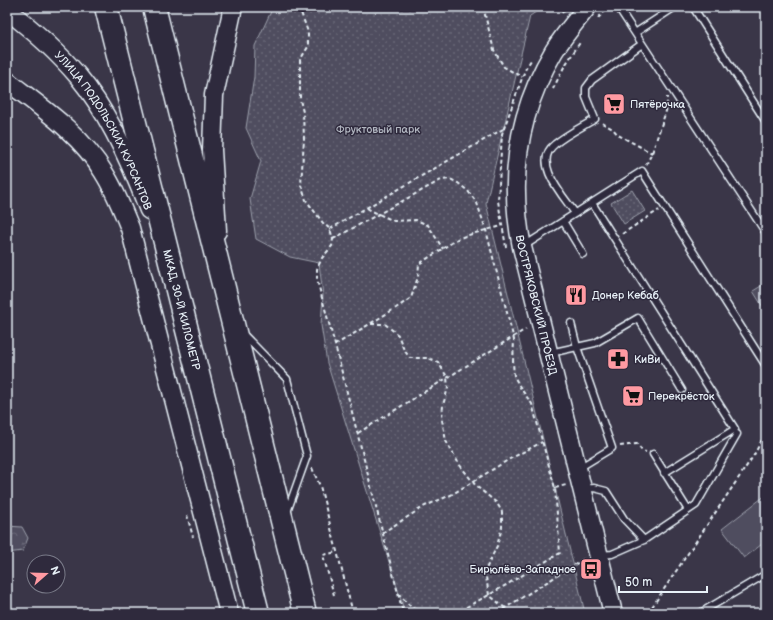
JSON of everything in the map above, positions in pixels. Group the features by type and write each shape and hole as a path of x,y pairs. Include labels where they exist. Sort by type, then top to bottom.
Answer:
{"highway":[{"name":"МКАД, 30-Й КИЛОМЕТР","path":"106,7 258,613"},
{"path":"154,7 305,613"}],"street":[{"path":"218,260 212,150 214,95 233,7"},
{"name":"ВОСТРЯКОВСКИЙ ПРОЕЗД","path":"587,7 555,50 540,79 529,106 521,132 515,199 517,222 522,247 583,490 592,557 614,613"},
{"name":"УЛИЦА ПОДОЛЬСКИХ КУРСАНТОВ","path":"7,10 48,44 79,77 93,96 124,151 143,194 172,271"},
{"path":"7,81 67,129 88,150 104,172 119,200 130,228 229,613"}],"lane":[{"path":"618,7 766,233"},
{"path":"635,33 675,7"},
{"path":"693,7 766,122"},
{"path":"575,213 552,180 546,163 548,154 554,145 595,119 586,97 586,88 592,80 642,44"},
{"path":"522,247 642,171 766,366"},
{"path":"592,203 735,429 664,473"},
{"path":"562,221 583,254"},
{"path":"549,354 595,343 638,318 682,390"},
{"path":"571,323 577,347 612,448 577,469"},
{"path":"233,324 287,379 307,456 282,522"},
{"path":"592,557 612,554 644,540 696,505 737,434"},
{"path":"653,454 688,510"},
{"path":"583,490 594,488 606,491 624,519 644,540"},
{"path":"700,613 766,574"}],"path":[{"path":"300,7 308,32 308,47 300,60 300,100 304,112 301,186 306,200 323,223 330,229 333,239 332,246 322,258 317,269 317,280 336,345 403,613"},
{"path":"483,7 494,50 504,67 522,77"},
{"path":"642,171 652,153 667,108 665,79"},
{"path":"595,119 613,129 618,135 652,153"},
{"path":"330,229 504,129"},
{"path":"333,239 441,180 450,179 468,191 477,203 486,230 514,336 514,376 532,404 555,488 560,553 489,595 455,613"},
{"path":"615,238 665,207"},
{"path":"367,208 394,221 416,220 428,225 443,249"},
{"path":"336,345 411,298 418,277 419,264 459,238 502,226"},
{"path":"371,324 386,324 398,335 404,350 410,358 428,358 438,362 447,378 448,388 442,405 442,420 446,442 459,464 476,486 496,503 502,512 502,527 497,546 485,571 489,595 510,613"},
{"path":"358,434 526,329"},
{"path":"648,613 754,455 766,432"},
{"path":"382,533 425,506 451,495 508,460 542,442"},
{"path":"612,448 637,444 642,451 653,454"},
{"path":"307,456 320,486 353,613"},
{"path":"555,488 566,486"},
{"path":"334,595 323,555 337,552"},
{"path":"497,613 592,557"},
{"path":"397,592 412,608 423,613"}],"green space":[{"name":"Фруктовый парк","path":"273,7 543,7 530,16 486,203 585,613 405,613 327,363 321,325 323,295 319,263 290,257 256,239 250,199 261,161 246,128 254,77 255,46"},
{"path":"632,190 645,211 624,224 611,203"},
{"path":"766,283 766,312 753,291"},
{"path":"766,495 766,541 744,558 722,529"},
{"path":"7,526 22,527 28,538 23,551 7,553"}],"place":[{"name":"Пятёрочка","path":"614,104"},
{"name":"Донер Кебаб","path":"576,295"},
{"name":"КиВи","path":"618,359"},
{"name":"Перекрёсток","path":"633,396"},
{"name":"Бирюлёво-Западное","path":"591,569"}]}
